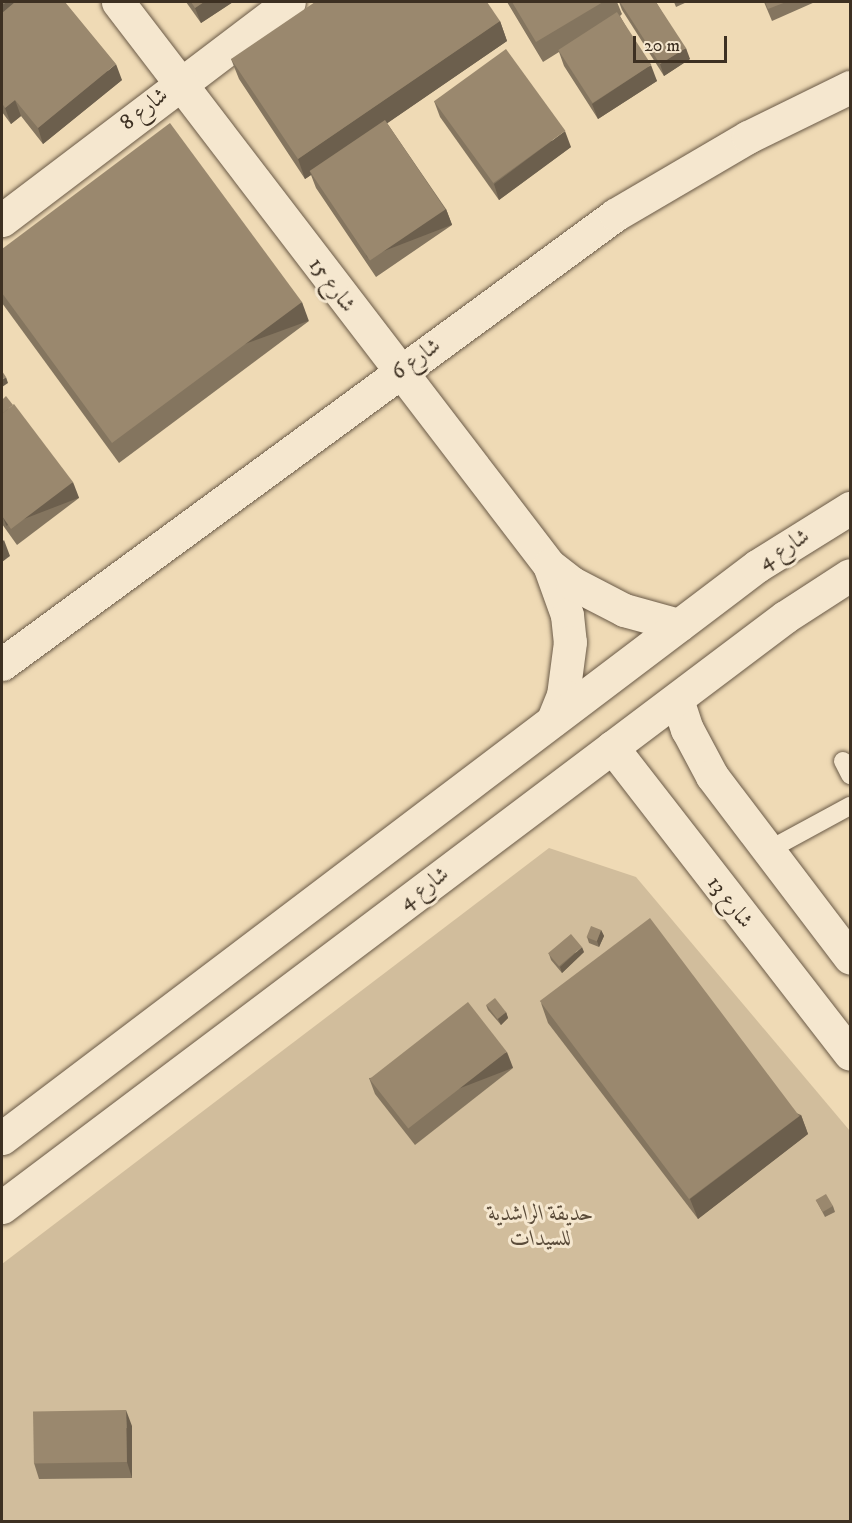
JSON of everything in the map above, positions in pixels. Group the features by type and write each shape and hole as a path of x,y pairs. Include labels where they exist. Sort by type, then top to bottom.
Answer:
{"street":[{"name":"شارع 15","path":"118,2 398,372 549,565 572,583 624,610 679,625"},
{"name":"شارع 8","path":"2,220 179,83 289,2"},
{"name":"شارع 6","path":"2,664 615,214 748,137 850,87"},
{"name":"شارع 4","path":"2,1138 757,566 850,508"},
{"name":"شارع 15","path":"549,565 565,607 570,642 569,669 553,720"},
{"name":"شارع 4","path":"2,1207 785,617 850,575"},
{"path":"676,699 701,758 767,850 850,958"},
{"name":"شارع 13","path":"612,747 850,1054"}],"lane":[{"path":"767,850 850,806"}],"green space":[{"name":"حديقة الراشدية للسيدات","path":"549,848 636,877 850,1131 850,1521 2,1522 2,1264"}],"building":[{"path":"15,2 65,2 116,64 38,128 15,100 5,108 2,103 2,13"},
{"path":"191,2 204,2 195,8"},
{"path":"315,2 487,2 500,21 298,159 231,59"},
{"path":"512,2 603,2 536,42"},
{"path":"620,2 656,2 686,48 660,64"},
{"path":"765,2 786,2 768,9"},
{"path":"617,12 651,65 593,103 558,50"},
{"path":"506,49 565,131 493,183 434,101"},
{"path":"385,120 445,210 370,260 310,171"},
{"path":"170,123 302,302 112,443 2,293 2,249"},
{"path":"6,396 13,405 2,414 2,400"},
{"path":"14,404 73,482 11,529 2,516 2,414"},
{"path":"650,918 799,1116 689,1199 540,1001"},
{"path":"591,926 601,930 597,941 587,937"},
{"path":"571,934 582,947 559,966 548,953"},
{"path":"495,998 506,1012 497,1019 486,1005"},
{"path":"468,1002 507,1052 408,1129 369,1079"},
{"path":"826,1194 833,1206 823,1212 816,1200"},
{"path":"126,1410 127,1462 34,1464 33,1412"}]}
